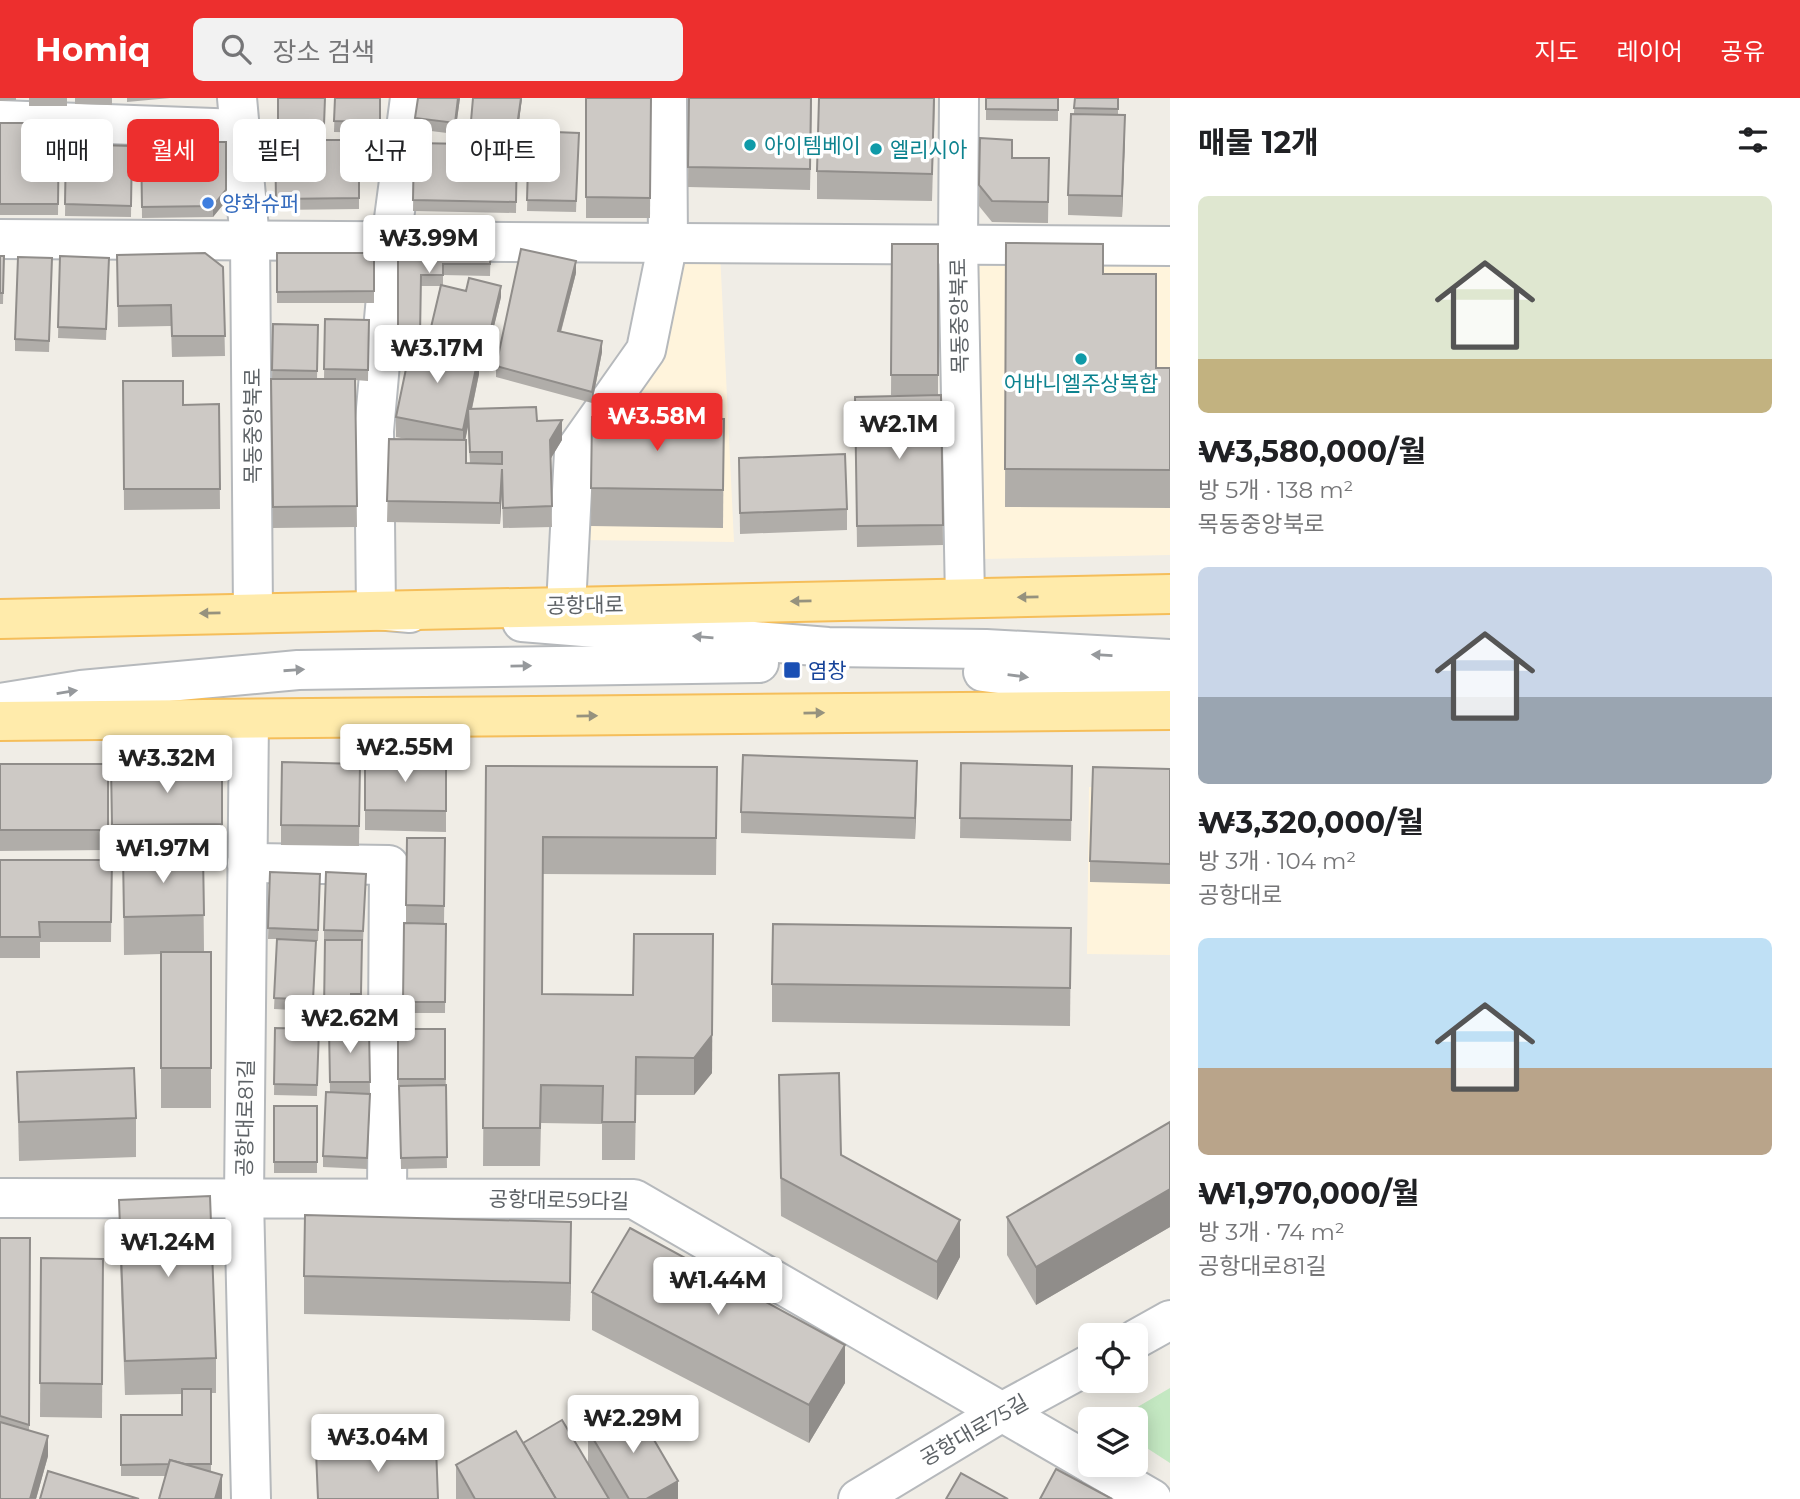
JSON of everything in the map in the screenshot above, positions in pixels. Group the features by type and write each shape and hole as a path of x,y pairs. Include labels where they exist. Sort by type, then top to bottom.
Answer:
{"main road":[{"name":"공항대로","path":"0,619 1170,594"},
{"path":"0,721 1170,710"}],"street":[{"path":"410,98 391,241 374,431 376,610 828,647 986,649 1170,659"},
{"path":"566,606 574,452 646,351 668,243 667,98"},
{"path":"958,244 959,98"},
{"path":"0,120 238,113 250,240"},
{"name":"목동중앙북로","path":"0,239 1170,246"},
{"name":"목동중앙북로","path":"250,240 253,612"},
{"name":"목동중앙북로","path":"958,244 965,598"},
{"path":"0,703 81,690 298,670 828,662 986,673 1170,695"},
{"name":"공항대로81길","path":"249,719 244,1198 251,1499"},
{"path":"247,863 389,865 387,1198"},
{"name":"공항대로59다길","path":"0,1198 634,1199 1078,1456"},
{"path":"1148,1332 1170,1320"},
{"name":"공항대로75길","path":"858,1499 1078,1371"},
{"name":"공항대로59다길","path":"1114,1477 1152,1499"}],"shaded area":[{"path":"676,251 720,252 734,542 583,540 583,456"},
{"name":"어바니엘주상복합","path":"1170,262 1170,555 983,559 977,266"},
{"path":"1089,787 1170,788 1170,955 1087,954"}],"green space":[{"path":"1170,1388 1170,1463 1148,1449 1148,1407 1138,1407"}],"building":[{"path":"278,98 325,98 324,119 278,119"},
{"path":"335,98 380,98 380,119 334,121"},
{"path":"418,98 458,98 455,119 446,119 446,122 415,118"},
{"path":"473,98 521,98 518,119 471,119"},
{"path":"586,98 651,98 650,198 586,197"},
{"name":"아이템베이","path":"689,98 811,98 810,169 688,167"},
{"name":"엘리시아","path":"819,98 934,98 932,174 817,171"},
{"path":"986,98 1058,98 1058,110 986,109"},
{"path":"1075,98 1118,98 1118,109 1074,108"},
{"path":"1071,114 1125,115 1122,196 1068,195"},
{"path":"0,123 21,123 21,182 58,182 58,204 0,204"},
{"path":"560,132 579,133 576,201 527,200 528,182 560,182"},
{"path":"980,138 1012,140 1012,158 1049,158 1048,202 992,201 979,185"},
{"path":"326,140 340,140 340,182 359,182 359,198 276,199 276,182 326,182"},
{"path":"219,142 226,142 226,190 213,206 142,207 142,182 219,182"},
{"path":"432,143 446,144 446,182 516,182 516,202 413,200 413,182 432,182"},
{"path":"113,145 127,146 127,182 131,182 131,206 65,204 65,182 113,182"},
{"path":"415,243 491,244 490,264 443,264 443,275 421,275 420,336 398,336 398,256"},
{"name":"어바니엘주상복합","path":"1006,243 1103,244 1103,274 1156,274 1156,368 1170,368 1170,470 1005,469"},
{"path":"892,244 938,244 938,375 891,375"},
{"path":"521,249 576,261 558,331 602,341 592,392 496,366"},
{"path":"205,253 223,267 225,336 172,336 171,305 118,306 117,255"},
{"path":"277,253 374,253 374,291 277,292"},
{"path":"0,256 4,256 3,293 0,293"},
{"path":"60,256 109,258 106,329 58,327"},
{"path":"18,257 52,258 49,341 15,339"},
{"path":"469,278 501,286 485,353 428,340 441,285 466,291"},
{"path":"325,319 369,320 368,370 324,369"},
{"path":"273,324 318,325 317,371 272,370"},
{"path":"412,340 479,354 463,430 396,417"},
{"path":"271,379 355,379 357,506 273,507"},
{"path":"123,381 183,381 183,405 219,404 220,489 124,489"},
{"path":"941,395 943,525 857,526 855,397"},
{"path":"536,407 537,421 562,420 550,440 552,506 503,508 502,469 500,503 387,501 389,439 466,440 466,463 502,464 502,452 470,452 468,409"},
{"path":"592,417 724,419 723,490 591,488"},
{"path":"845,454 847,509 740,513 739,458"},
{"path":"743,755 917,761 915,818 741,812"},
{"path":"365,757 446,758 446,811 365,810"},
{"path":"282,762 360,764 359,826 281,825"},
{"path":"961,763 1072,766 1071,820 960,818"},
{"path":"0,764 108,764 108,830 0,830"},
{"path":"111,765 222,765 222,824 112,825"},
{"path":"486,766 717,767 716,838 543,837 542,994 633,995 634,934 713,934 712,1035 694,1058 636,1057 635,1122 602,1122 603,1086 541,1085 540,1128 483,1128"},
{"path":"1093,767 1170,769 1170,864 1090,861"},
{"path":"407,838 445,838 444,906 406,905"},
{"path":"203,854 204,915 124,917 123,855"},
{"path":"0,860 112,860 111,922 39,922 40,937 0,937"},
{"path":"270,872 320,874 318,930 268,928"},
{"path":"326,872 366,874 363,931 324,930"},
{"path":"404,923 446,924 445,1002 403,1002"},
{"path":"773,924 1071,928 1070,988 772,984"},
{"path":"277,939 316,941 313,1000 274,998"},
{"path":"325,940 362,940 361,994 351,994 351,1010 324,1010"},
{"path":"161,952 211,952 211,1068 161,1068"},
{"path":"275,1028 319,1029 317,1085 274,1084"},
{"path":"369,1028 370,1082 330,1082 329,1029"},
{"path":"398,1029 445,1029 445,1079 398,1079"},
{"path":"134,1068 136,1118 19,1122 17,1072"},
{"path":"839,1073 841,1155 960,1220 937,1262 781,1178 779,1075"},
{"path":"446,1085 447,1157 401,1158 399,1086"},
{"path":"326,1092 370,1094 367,1158 323,1156"},
{"path":"274,1106 317,1106 317,1162 274,1162"},
{"path":"1170,1122 1170,1189 1036,1267 1007,1217"},
{"path":"210,1196 216,1358 125,1361 119,1200"},
{"path":"305,1215 571,1222 570,1283 304,1276"},
{"path":"630,1228 845,1345 809,1405 592,1292"},
{"path":"0,1238 30,1238 29,1425 0,1416"},
{"path":"41,1258 103,1259 102,1384 40,1383"},
{"path":"182,1389 211,1389 211,1464 185,1464 170,1460 169,1464 121,1465 121,1415 182,1415"},
{"path":"633,1404 678,1481 646,1499 629,1499 588,1430"},
{"path":"562,1420 609,1499 556,1499 523,1443"},
{"path":"0,1422 48,1436 30,1499 0,1499"},
{"path":"516,1431 556,1499 475,1499 456,1465"},
{"path":"436,1447 438,1499 318,1499 316,1452"},
{"path":"170,1460 222,1475 215,1499 159,1499"},
{"path":"1056,1469 1112,1499 1040,1499"},
{"path":"48,1471 139,1499 40,1499"},
{"path":"961,1473 1008,1499 946,1499"}],"place":[{"name":"아이템베이","path":"750,145"},
{"name":"엘리시아","path":"876,149"},
{"name":"양화슈퍼","path":"208,203"},
{"name":"어바니엘주상복합","path":"1081,359"},
{"name":"염창","path":"792,670"}]}
